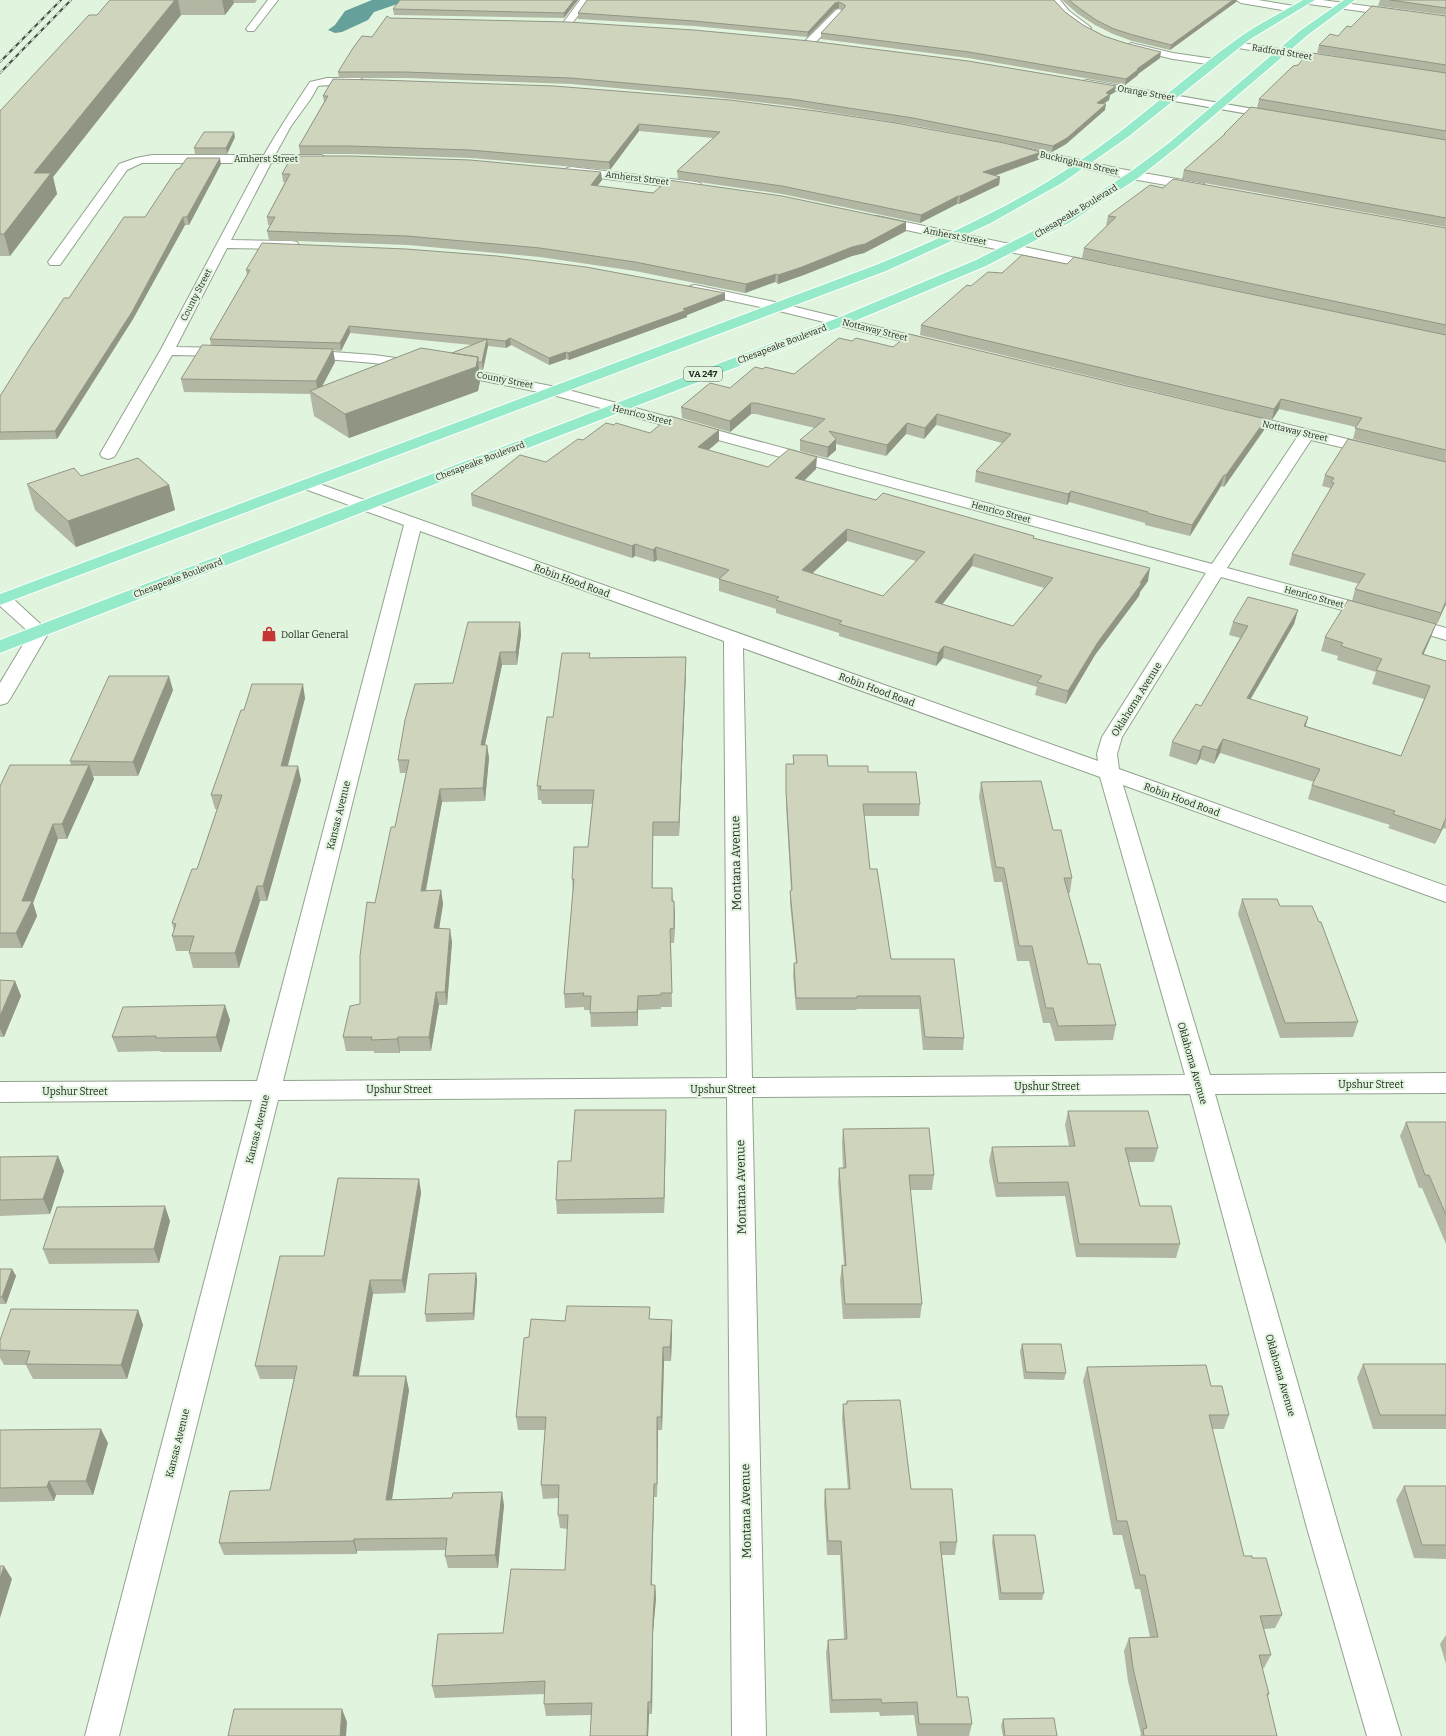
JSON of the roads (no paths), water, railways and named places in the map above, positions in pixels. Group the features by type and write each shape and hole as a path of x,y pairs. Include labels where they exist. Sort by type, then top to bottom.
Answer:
{"main road":[{"path":"1,599 556,392 881,268 956,236 1004,212 1083,164 1170,98 1236,45 1310,0"},
{"name":"Chesapeake Boulevard","path":"0,647 840,322 936,283 1012,248 1065,220 1134,175 1305,32 1346,3"}],"street":[{"path":"251,29 273,0"},
{"path":"1054,0 1066,13 1094,32"},
{"path":"1241,0 1294,9"},
{"path":"1310,0 1346,3 1446,20"},
{"path":"583,2 564,23 583,24"},
{"path":"824,44 806,42 839,12"},
{"path":"1124,44 1153,52 1214,62"},
{"name":"Radford Street","path":"1236,45 1348,62"},
{"name":"County Street","path":"108,454 167,351 268,158 286,126 305,100 314,84 327,81 375,82"},
{"name":"Orange Street","path":"1076,81 1289,118"},
{"name":"Buckingham Street","path":"1003,146 1134,175 1212,190"},
{"name":"Amherst Street","path":"55,262 123,167 130,163 152,159 336,159"},
{"name":"Amherst Street","path":"555,169 710,188"},
{"name":"Amherst Street","path":"866,217 1113,270"},
{"path":"223,244 302,245"},
{"name":"Nottaway Street","path":"683,286 779,307 944,347"},
{"path":"167,351 241,352"},
{"name":"County Street","path":"288,353 374,359 432,366 521,383 556,392"},
{"name":"Henrico Street","path":"556,392 1446,634"},
{"name":"Nottaway Street","path":"1222,414 1384,453"},
{"name":"Oklahoma Avenue","path":"1307,434 1216,571 1112,737 1107,754 1109,773 1200,1085 1321,1520 1384,1736"},
{"name":"Robin Hood Road","path":"308,484 1446,894"},
{"name":"Kansas Avenue","path":"102,1736 413,523"},
{"path":"0,699 40,632 1,599"},
{"name":"Montana Avenue","path":"733,637 749,1736"},
{"name":"Upshur Street","path":"0,1092 740,1089 1446,1083"}],"water":[{"path":"372,0 409,0 374,12 368,20 342,32 335,33 328,30 335,25 345,11"}],"railway":[{"path":"0,62 61,0"},
{"path":"0,73 71,0"}],"place":[{"name":"Dollar General","path":"269,634"}]}
